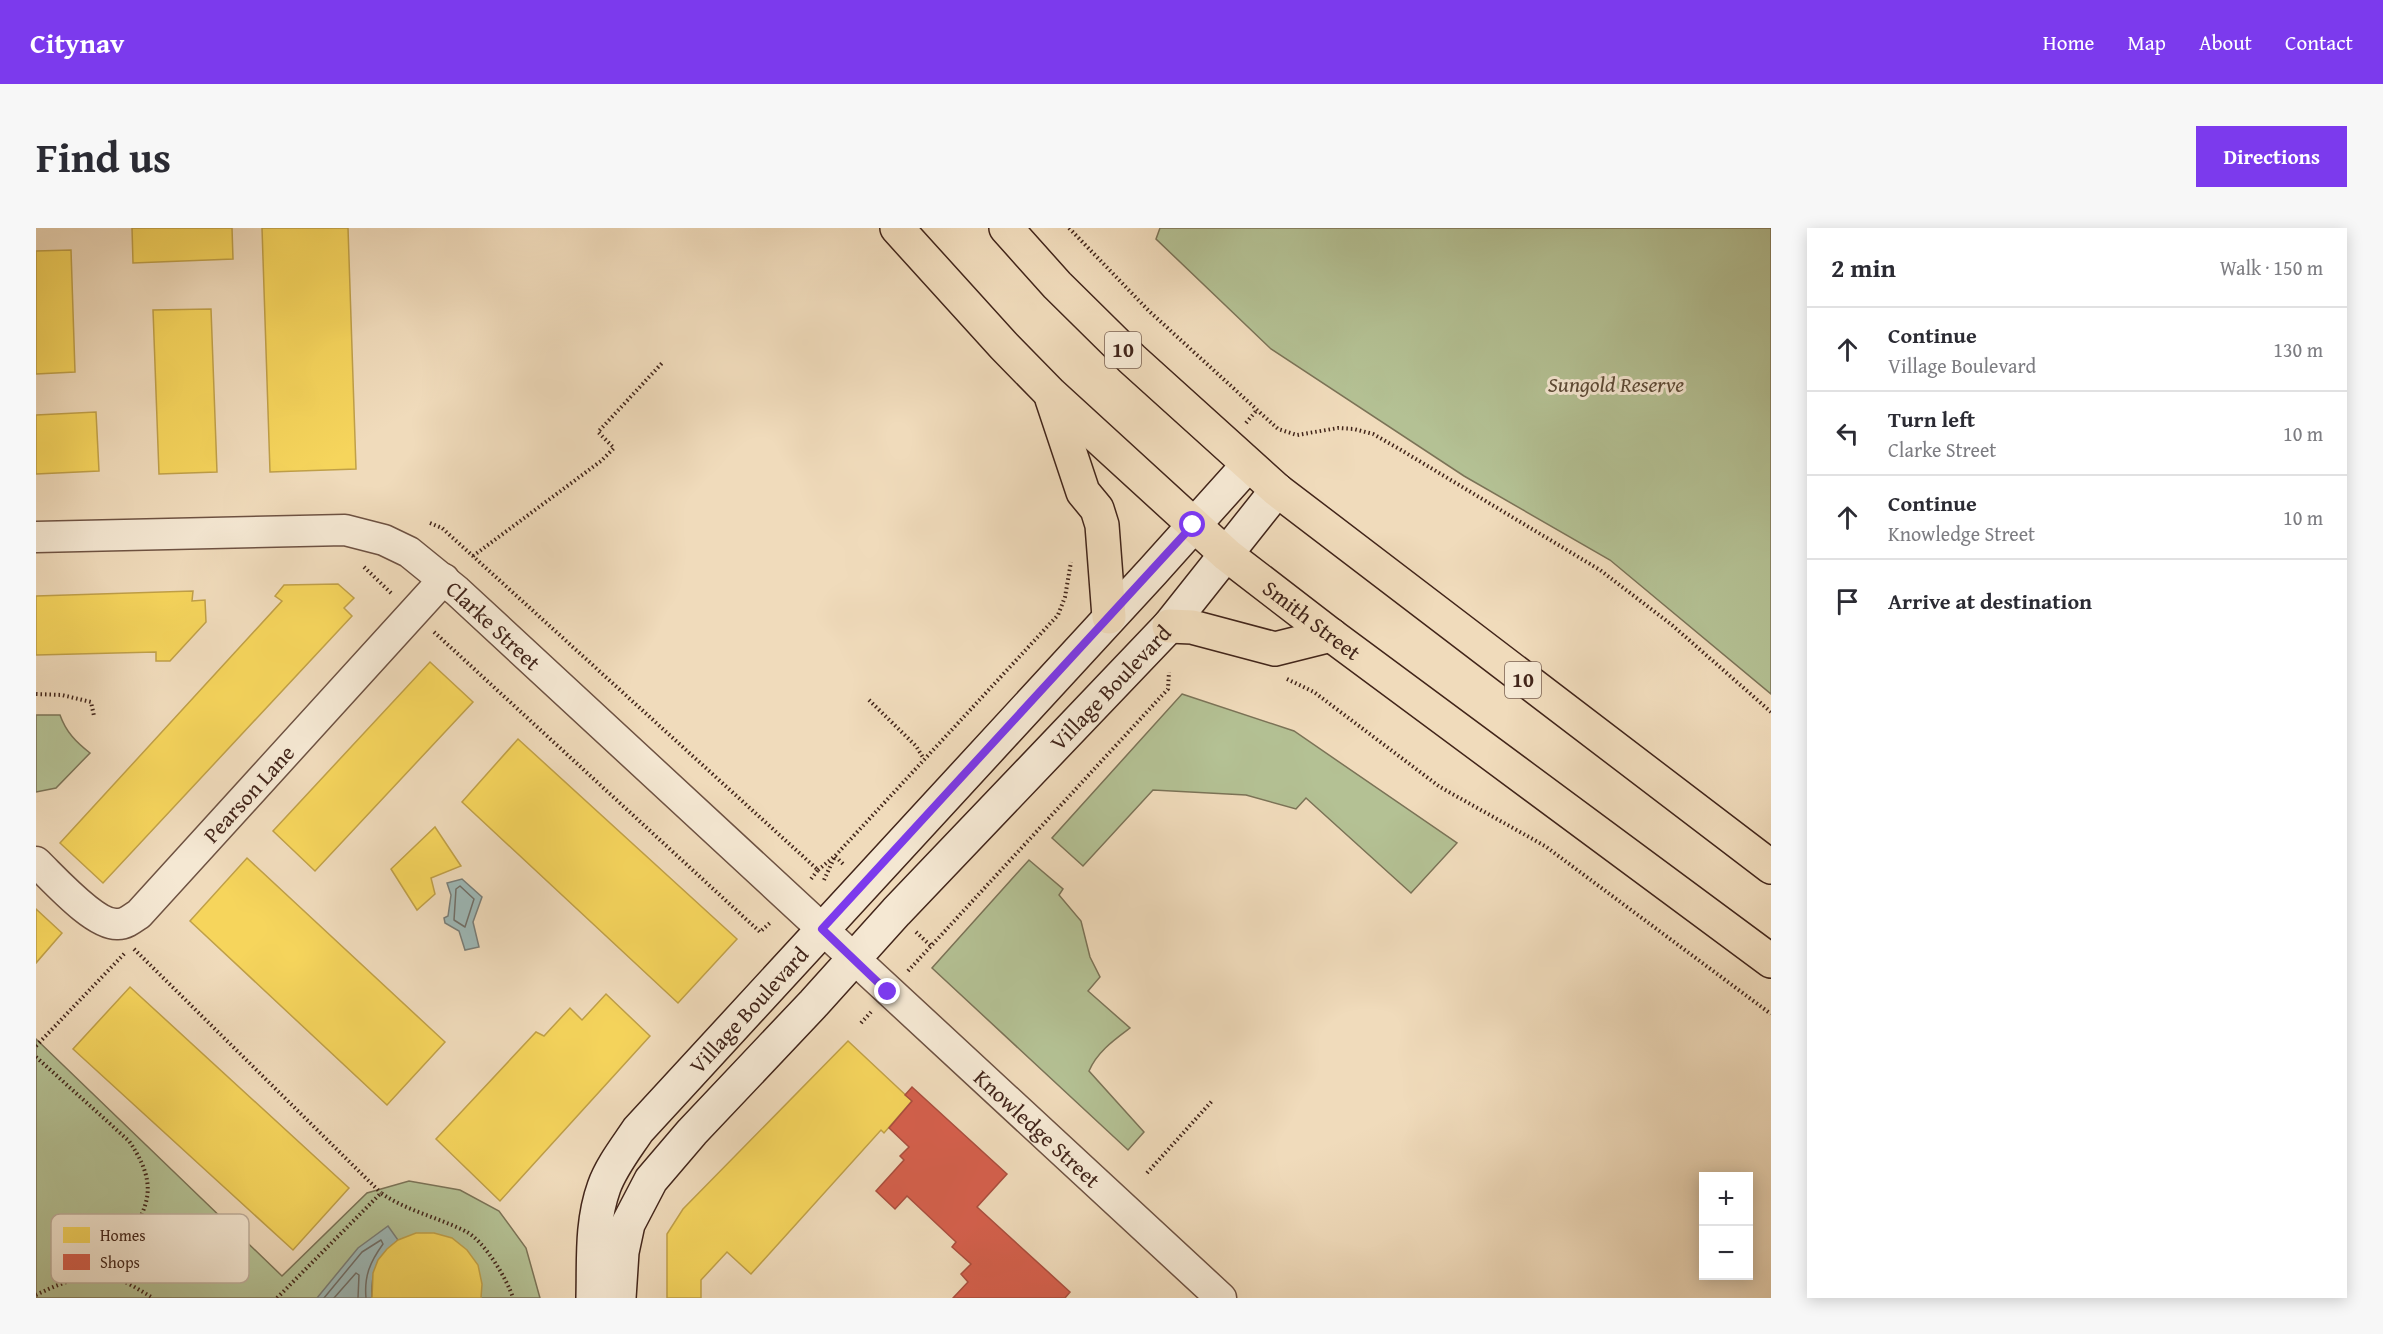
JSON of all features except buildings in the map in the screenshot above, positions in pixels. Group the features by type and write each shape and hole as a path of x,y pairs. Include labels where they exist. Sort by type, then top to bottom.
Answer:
{"highway":[{"name":"Smith Street","path":"897,228 1004,346 1051,394 1227,555 1331,635 1771,961"},
{"name":"10","path":"1006,228 1057,285 1132,358 1277,490 1771,867"},
{"path":"1051,394 1083,492 1096,509 1105,541 1109,617"},
{"path":"1168,626 1192,627 1275,649 1331,635"}],"street":[{"name":"Village Boulevard","path":"593,1298 592,1242 604,1187 638,1130 1248,465"},
{"name":"Village Boulevard","path":"619,1298 622,1252 628,1224 651,1180 692,1132 814,1003 853,958 1168,626 1277,490"},
{"name":"Clarke Street","path":"36,537 345,530 384,540 410,552 444,579 853,958"},
{"name":"Pearson Lane","path":"36,862 94,915 117,924 129,921 139,914 444,579"},
{"name":"Knowledge Street","path":"853,958 1221,1298"}],"path":[{"path":"1069,228 1149,311 1278,429 1297,435 1338,428 1354,429 1373,434 1401,450 1600,570 1672,625 1771,712"},
{"path":"473,556 601,461 614,448 598,432 663,362"},
{"path":"430,523 442,528 818,870"},
{"path":"808,882 835,856 1058,615 1071,574 1072,546 1105,541"},
{"path":"357,560 760,932 771,922"},
{"path":"909,969 1168,689 1169,670"},
{"path":"1282,677 1314,692 1440,787 1545,846 1771,1014"},
{"path":"36,694 62,695 91,702 94,716"},
{"path":"869,700 916,746 924,759"},
{"path":"823,883 835,856"},
{"path":"36,1046 131,946 381,1193 398,1204 468,1232 493,1259 513,1298"},
{"path":"36,1057 129,1141 139,1154 145,1170 148,1203 142,1214"},
{"path":"1147,1173 1212,1101"},
{"path":"277,1298 381,1193"},
{"path":"36,1294 66,1283"},
{"path":"125,1283 153,1298"}],"green space":[{"name":"Sungold Reserve","path":"1160,228 1771,228 1771,694 1610,560 1464,476 1271,349 1156,239"},
{"path":"1182,694 1294,731 1457,843 1411,893 1306,798 1296,809 1246,795 1153,790 1083,866 1052,838"},
{"path":"36,715 60,715 72,736 90,753 56,788 36,792"},
{"path":"1029,860 1063,889 1059,895 1081,921 1090,957 1100,977 1088,991 1130,1028 1101,1052 1089,1071 1144,1132 1128,1150 932,968"},
{"path":"36,1039 218,1214 51,1214 51,1283 249,1283 249,1244 282,1276 367,1193 409,1181 460,1190 499,1211 526,1248 540,1298 36,1298"}],"water":[{"path":"462,879 482,897 473,922 479,947 465,950 459,931 445,923 444,918 448,916 451,895 447,883"},
{"path":"388,1226 398,1240 377,1265 374,1272 372,1298 317,1298 358,1248"}],"route":[{"path":"888,992 822,929 1193,525"}]}
